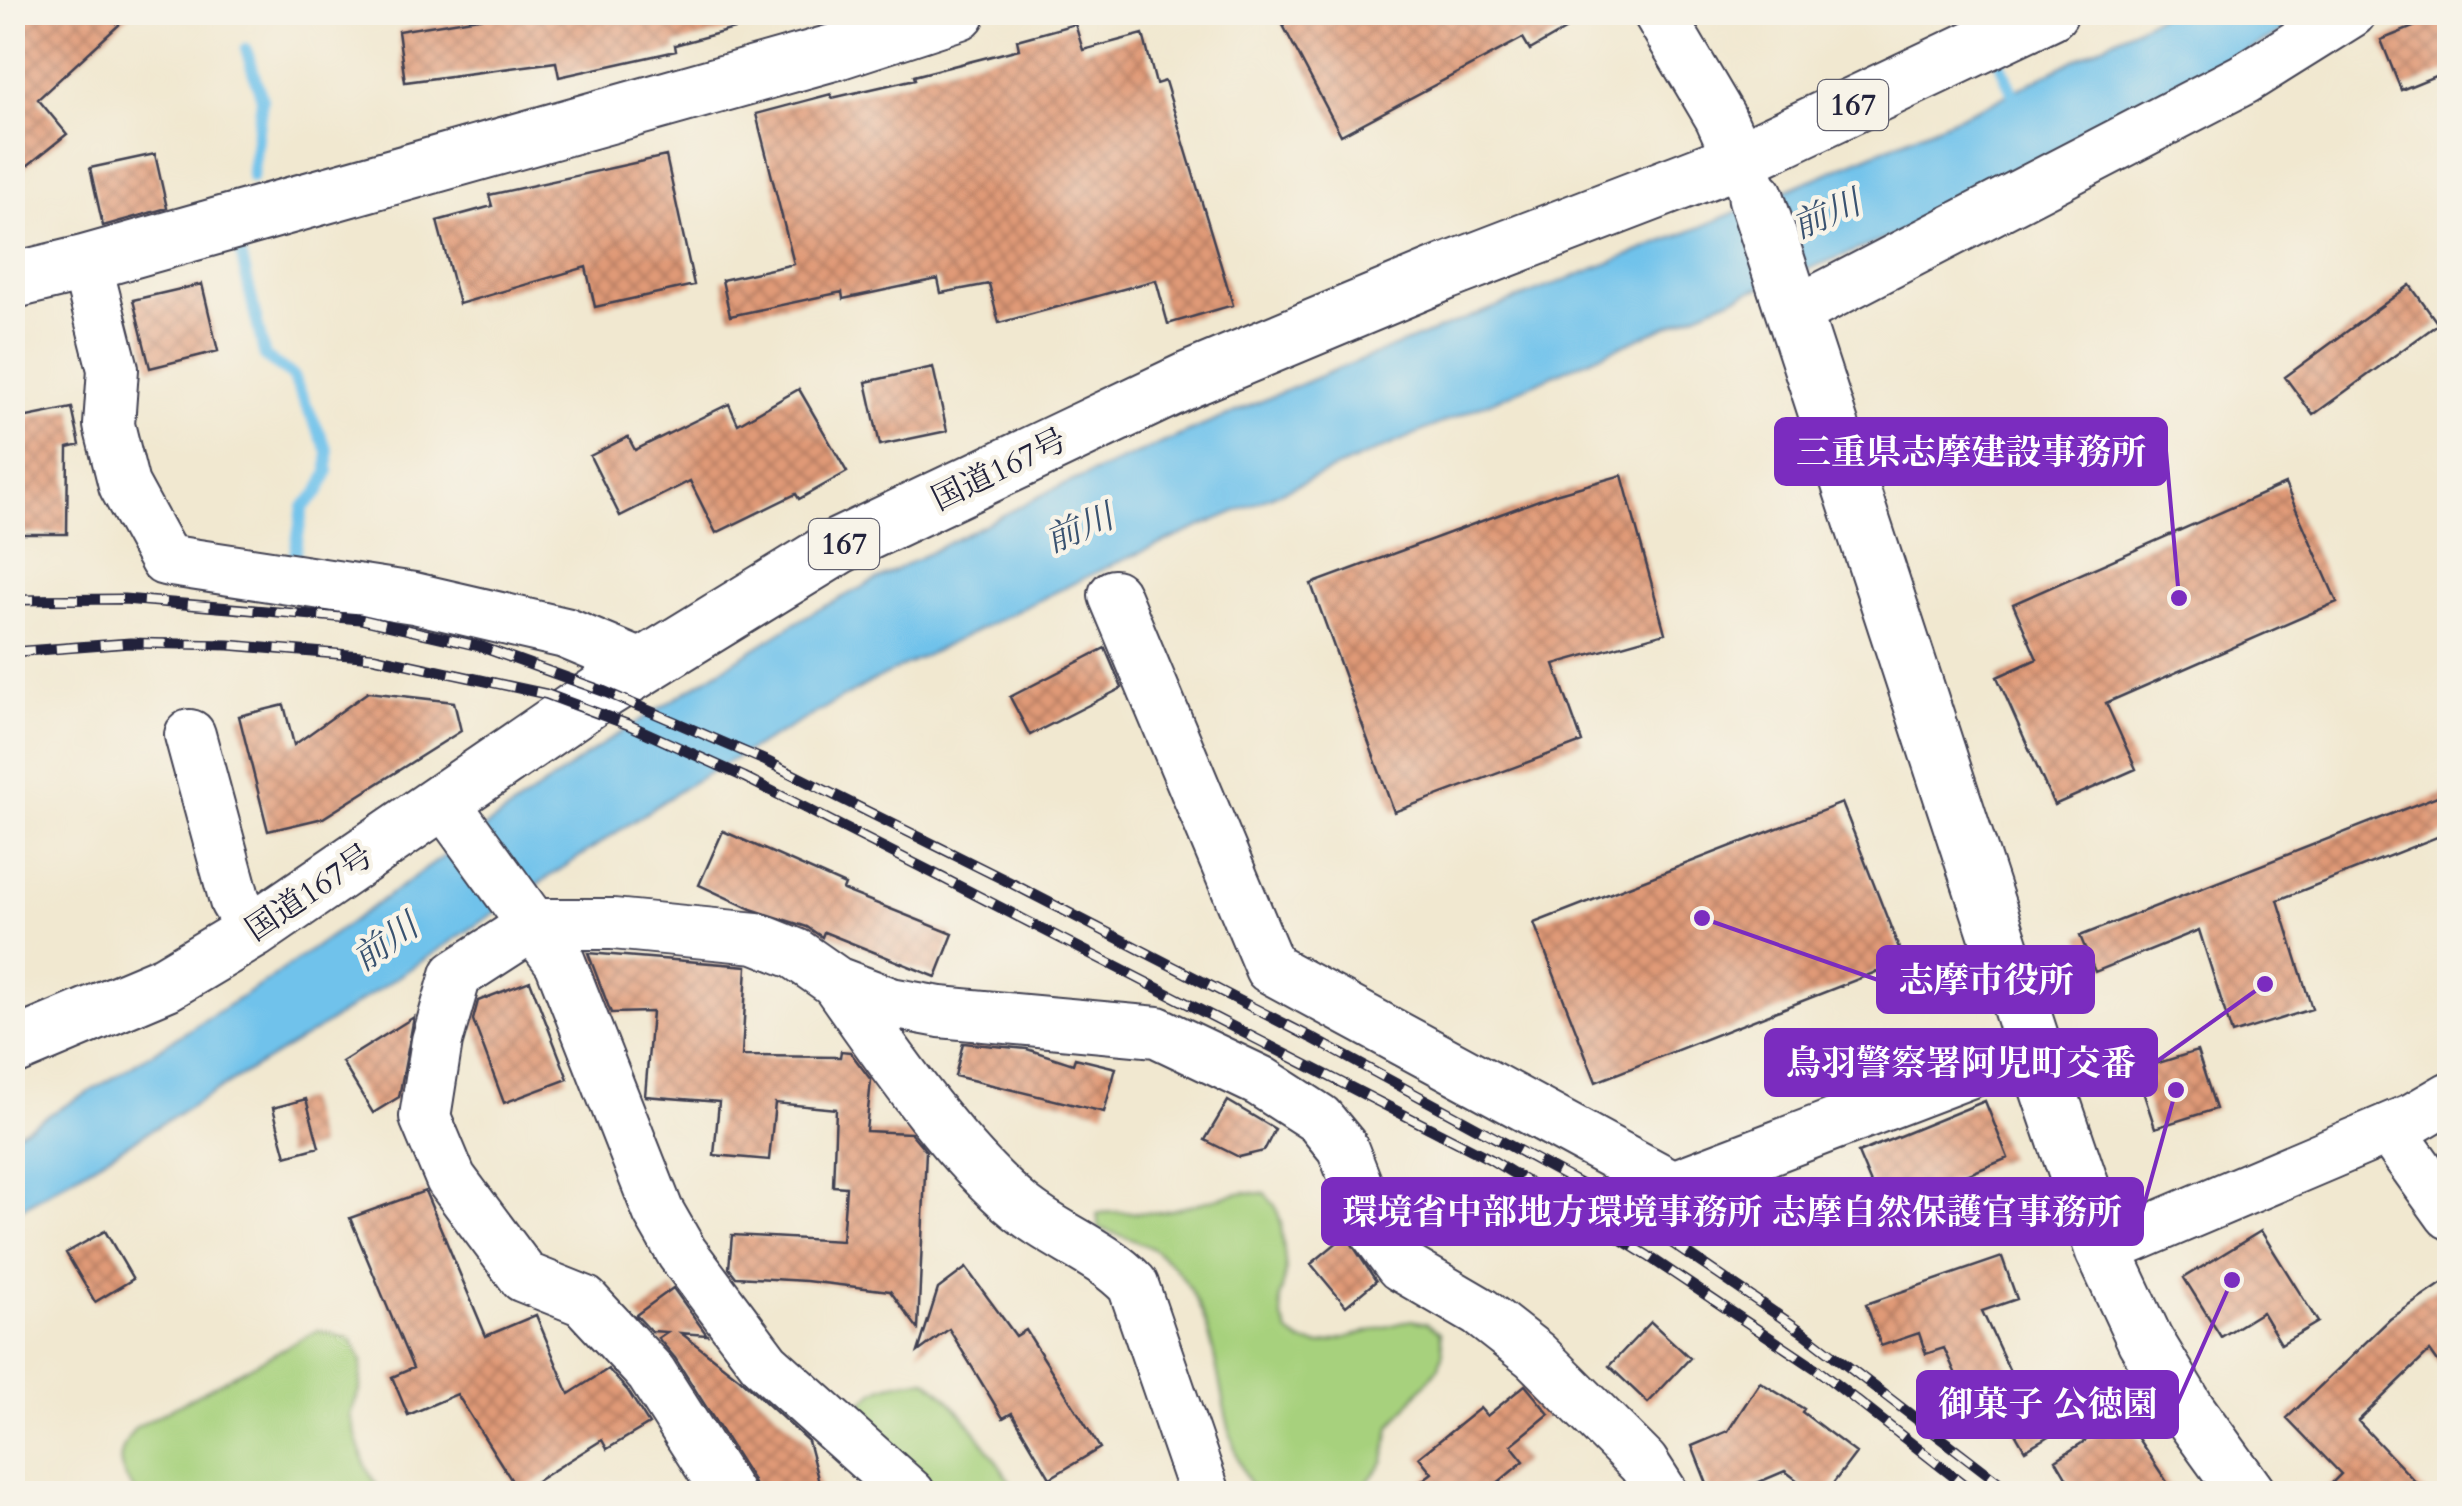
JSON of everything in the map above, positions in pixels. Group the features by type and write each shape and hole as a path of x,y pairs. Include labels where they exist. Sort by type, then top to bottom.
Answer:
{"main road":[{"path":"12,280 86,264 834,52 958,12"},
{"name":"国道167号","path":"12,1048 166,983 456,817 644,666 839,546 1188,380 1446,272 1748,178 2009,32"},
{"path":"1748,178 2103,1250 2145,1340 2188,1411 2248,1494"}],"street":[{"path":"1658,12 1720,117 1748,178"},
{"path":"1791,301 2244,79 2351,12"},
{"path":"86,264 113,369 109,424 127,505 165,560 414,598 565,634 644,666"},
{"path":"1114,594 1270,968 1673,1186 2034,1048"},
{"path":"190,735 235,901 253,930"},
{"path":"456,817 560,962 658,1211 682,1253 765,1364 910,1494"},
{"path":"728,1494 650,1373 584,1302 524,1277 452,1179 424,1117 436,1041 456,975 529,916 756,938 796,954 836,982 892,1003 940,1012 1156,1032 1260,1080 1319,1119 1342,1147 1375,1232 1401,1266 1480,1312 1535,1355 1643,1463 1663,1494"},
{"path":"836,982 992,1182 1023,1210 1116,1266 1133,1285 1205,1494"},
{"path":"2103,1250 2389,1129 2450,1097"},
{"path":"2389,1129 2450,1214"}],"green space":[{"path":"1245,1192 1265,1194 1276,1207 1281,1223 1286,1271 1280,1298 1289,1333 1302,1342 1319,1345 1411,1320 1440,1332 1443,1351 1439,1367 1390,1427 1384,1461 1359,1493 1255,1493 1230,1433 1209,1334 1198,1303 1181,1276 1157,1252 1099,1228 1097,1214 1160,1212"},
{"path":"318,1330 352,1339 362,1362 360,1389 350,1415 365,1465 381,1493 136,1493 120,1461 135,1428"},
{"path":"927,1380 965,1419 1018,1493 942,1493 901,1467 854,1420 873,1392 903,1382"}],"water":[{"name":"前川","path":"2165,13 2319,13 1891,237 1725,301 1109,566 871,682 691,783 317,1030 13,1213 12,1136 267,981 609,740 808,615 1052,490 1325,374 1701,227 1991,103"}],"building":[{"path":"12,12 133,12 38,99 67,134 12,178"},
{"path":"516,12 755,12 756,23 675,45 676,51 559,77 556,62 405,82 398,31"},
{"path":"1276,12 1596,12 1530,50 1523,38 1341,135"},
{"path":"2450,12 2450,70 2401,90 2381,40"},
{"path":"1075,24 1083,50 1143,34 1156,84 1165,81 1233,305 1168,324 1156,280 999,323 989,284 941,293 938,279 843,299 842,292 730,316 722,280 794,264 756,114 831,94 832,98 915,79 914,76 1019,49 1017,40"},
{"path":"155,154 167,208 103,226 90,168"},
{"path":"666,156 694,285 595,307 586,267 459,304 437,221 492,206 489,195"},
{"path":"202,284 218,351 150,368 133,300"},
{"path":"2410,285 2438,324 2313,415 2285,377"},
{"path":"933,367 947,431 880,445 866,382"},
{"path":"799,389 847,472 799,499 796,494 716,533 690,481 620,516 590,456 628,437 635,450 729,404 738,424"},
{"path":"72,408 80,445 68,448 67,534 12,534 12,420"},
{"path":"1622,475 1665,633 1554,664 1582,742 1394,812 1311,584 1555,494"},
{"path":"2285,484 2337,602 2106,703 2136,769 2054,805 1997,677 2037,659 2013,604"},
{"path":"1105,648 1122,688 1030,735 1010,697"},
{"path":"368,692 454,702 461,731 323,818 268,831 239,716 284,705 294,745"},
{"path":"2450,791 2450,832 2278,900 2312,1009 2232,1034 2199,930 2095,972 2080,936"},
{"path":"1842,803 1904,961 1596,1082 1534,923"},
{"path":"723,831 845,885 843,890 953,934 936,977 824,932 822,937 807,927 751,909 699,885"},
{"path":"588,953 747,966 742,1056 840,1057 841,1051 850,1052 871,1080 866,1131 911,1133 926,1151 918,1329 890,1291 736,1277 729,1268 732,1235 842,1241 846,1187 833,1186 836,1109 775,1103 769,1160 714,1155 719,1102 645,1096 652,1012 611,1013"},
{"path":"530,981 568,1079 504,1103 473,1020 478,1001"},
{"path":"414,1017 399,1097 373,1113 342,1062"},
{"path":"963,1043 1027,1049 1073,1064 1075,1058 1116,1068 1104,1112 955,1076"},
{"path":"2197,1051 2216,1109 2155,1128 2136,1070"},
{"path":"306,1099 319,1147 286,1156 273,1108"},
{"path":"1228,1101 1275,1129 1264,1151 1239,1157 1205,1140"},
{"path":"1985,1101 2008,1158 1882,1210 1858,1153"},
{"path":"425,1191 486,1336 536,1315 569,1394 608,1369 649,1424 607,1449 602,1440 519,1492 457,1394 408,1415 392,1377 413,1368 350,1218"},
{"path":"105,1231 133,1279 95,1302 66,1253"},
{"path":"2261,1231 2318,1322 2281,1344 2262,1312 2221,1337 2184,1278"},
{"path":"1346,1235 1376,1281 1346,1306 1311,1264"},
{"path":"2002,1257 2017,1299 1982,1311 2019,1391 1973,1412 1944,1348 1926,1354 1919,1333 1881,1346 1866,1304"},
{"path":"966,1268 1016,1336 1026,1330 1100,1448 1050,1478 1012,1413 1003,1418 949,1329 918,1352 938,1289"},
{"path":"2450,1278 2450,1379 2430,1351 2358,1421 2427,1494 2321,1494 2341,1474 2287,1418 2390,1319"},
{"path":"673,1288 707,1335 681,1333 739,1378 808,1441 822,1494 758,1494 675,1358 658,1338 667,1332 651,1331 636,1315"},
{"path":"1651,1322 1690,1358 1648,1403 1609,1366"},
{"path":"1760,1382 1804,1409 1802,1412 1856,1453 1825,1494 1815,1494 1785,1471 1731,1494 1711,1494 1692,1446 1728,1431"},
{"path":"1525,1385 1549,1414 1511,1445 1524,1461 1484,1494 1404,1494 1432,1473 1419,1457 1480,1408 1487,1416"},
{"path":"2052,1393 2070,1423 2025,1450 2007,1419"},
{"path":"2123,1416 2175,1494 2076,1494 2056,1460"}],"waterway":[{"path":"246,49 262,99 252,177"},
{"path":"1996,52 2018,108"},
{"path":"241,254 265,357 292,375 328,451 328,472 318,493 303,507 294,560"}],"railway":[{"path":"12,600 124,599 360,619 479,646 603,691 766,761 1312,1038 1606,1198 1803,1332 2014,1494"},
{"path":"12,652 130,643 229,645 374,657 546,694 629,725 744,777 1490,1159 1648,1256 1815,1368 1976,1494"}],"place":[{"name":"三重県志摩建設事務所","path":"2179,598"},
{"name":"志摩市役所","path":"1702,918"},
{"name":"鳥羽警察署阿児町交番","path":"2265,984"},
{"name":"環境省中部地方環境事務所 志摩自然保護官事務所","path":"2176,1090"},
{"name":"御菓子 公徳園","path":"2232,1280"}]}
